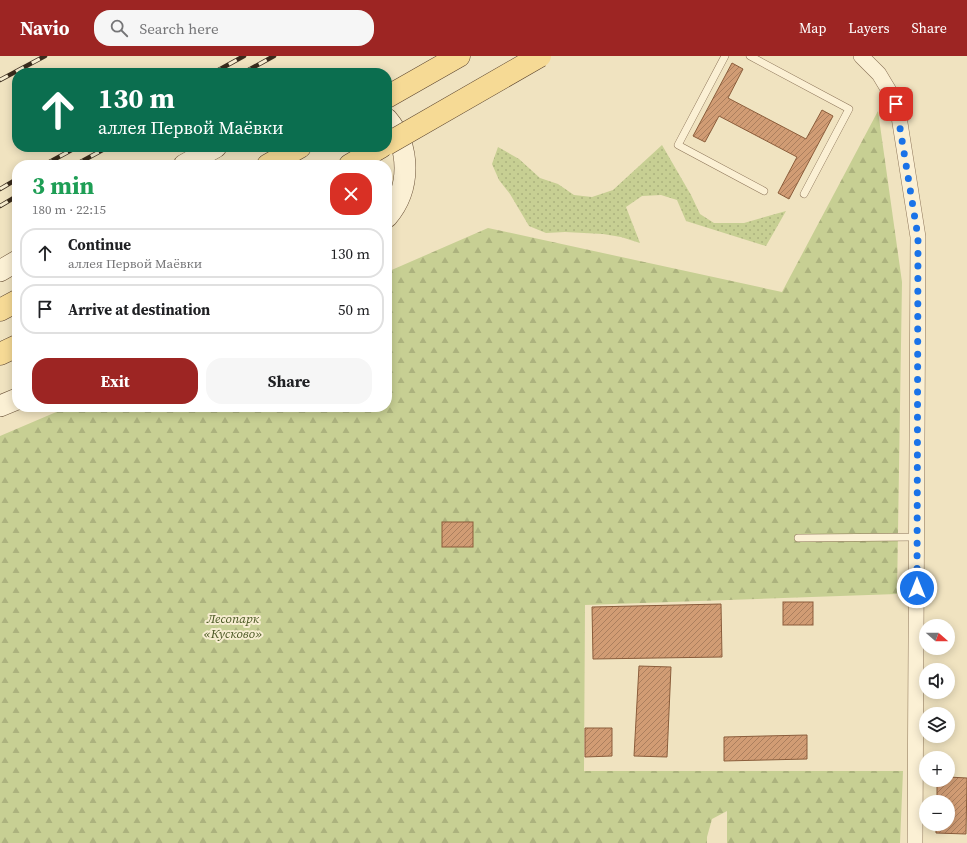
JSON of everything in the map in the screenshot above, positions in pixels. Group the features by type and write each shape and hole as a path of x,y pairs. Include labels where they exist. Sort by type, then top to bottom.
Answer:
{"main road":[{"path":"392,94 459,56"},
{"path":"392,141 540,56"},
{"path":"392,127 402,146 405,161 405,175 402,190 392,209"},
{"path":"193,160 207,152"},
{"path":"277,160 291,152"},
{"path":"359,160 372,152"},
{"path":"0,271 12,264"},
{"path":"0,310 12,304"},
{"path":"0,354 12,348"},
{"path":"0,406 12,401"}],"street":[{"path":"861,56 879,74 896,104 918,237 915,843"}],"lane":[{"path":"725,56 678,145 764,191"},
{"path":"750,56 849,109 804,194"},
{"path":"798,538 917,537"}],"green space":[{"name":"Лесопарк «Кусково»","path":"878,111 902,282 897,594 585,605 584,771 903,771 900,843 727,843 727,811 712,819 707,837 707,843 0,843 0,436 56,412 392,412 392,270 488,228 782,292"},
{"path":"662,145 691,195 700,214 714,223 744,223 786,211 766,246 686,221 677,200 661,195 642,196 626,207 640,243 621,237 603,234 565,232 546,233 529,226 510,194 499,180 492,164 498,147 519,159 540,178 558,184 574,195 592,197 613,190"}],"building":[{"path":"732,63 743,69 728,98 806,139 822,110 833,116 789,199 778,193 797,157 719,116 705,142 693,136"},
{"path":"442,522 473,522 473,547 442,547"},
{"path":"783,602 813,602 813,625 783,625"},
{"path":"721,604 722,657 593,659 592,607"},
{"path":"639,666 671,667 667,757 634,756"},
{"path":"585,728 612,728 612,756 585,757"},
{"path":"807,735 807,759 724,761 724,737"},
{"path":"955,777 967,778 966,834 936,833 936,831 955,831 955,795 937,795 937,787 955,787"}],"railway":[{"path":"22,68 45,56"},
{"path":"222,68 244,56"},
{"path":"252,68 274,56"},
{"path":"0,80 12,74"},
{"path":"53,160 68,152"},
{"path":"84,160 99,152"},
{"path":"0,189 12,182"},
{"path":"0,206 12,199"}],"route":[{"path":"896,104 918,237 917,588"}]}
